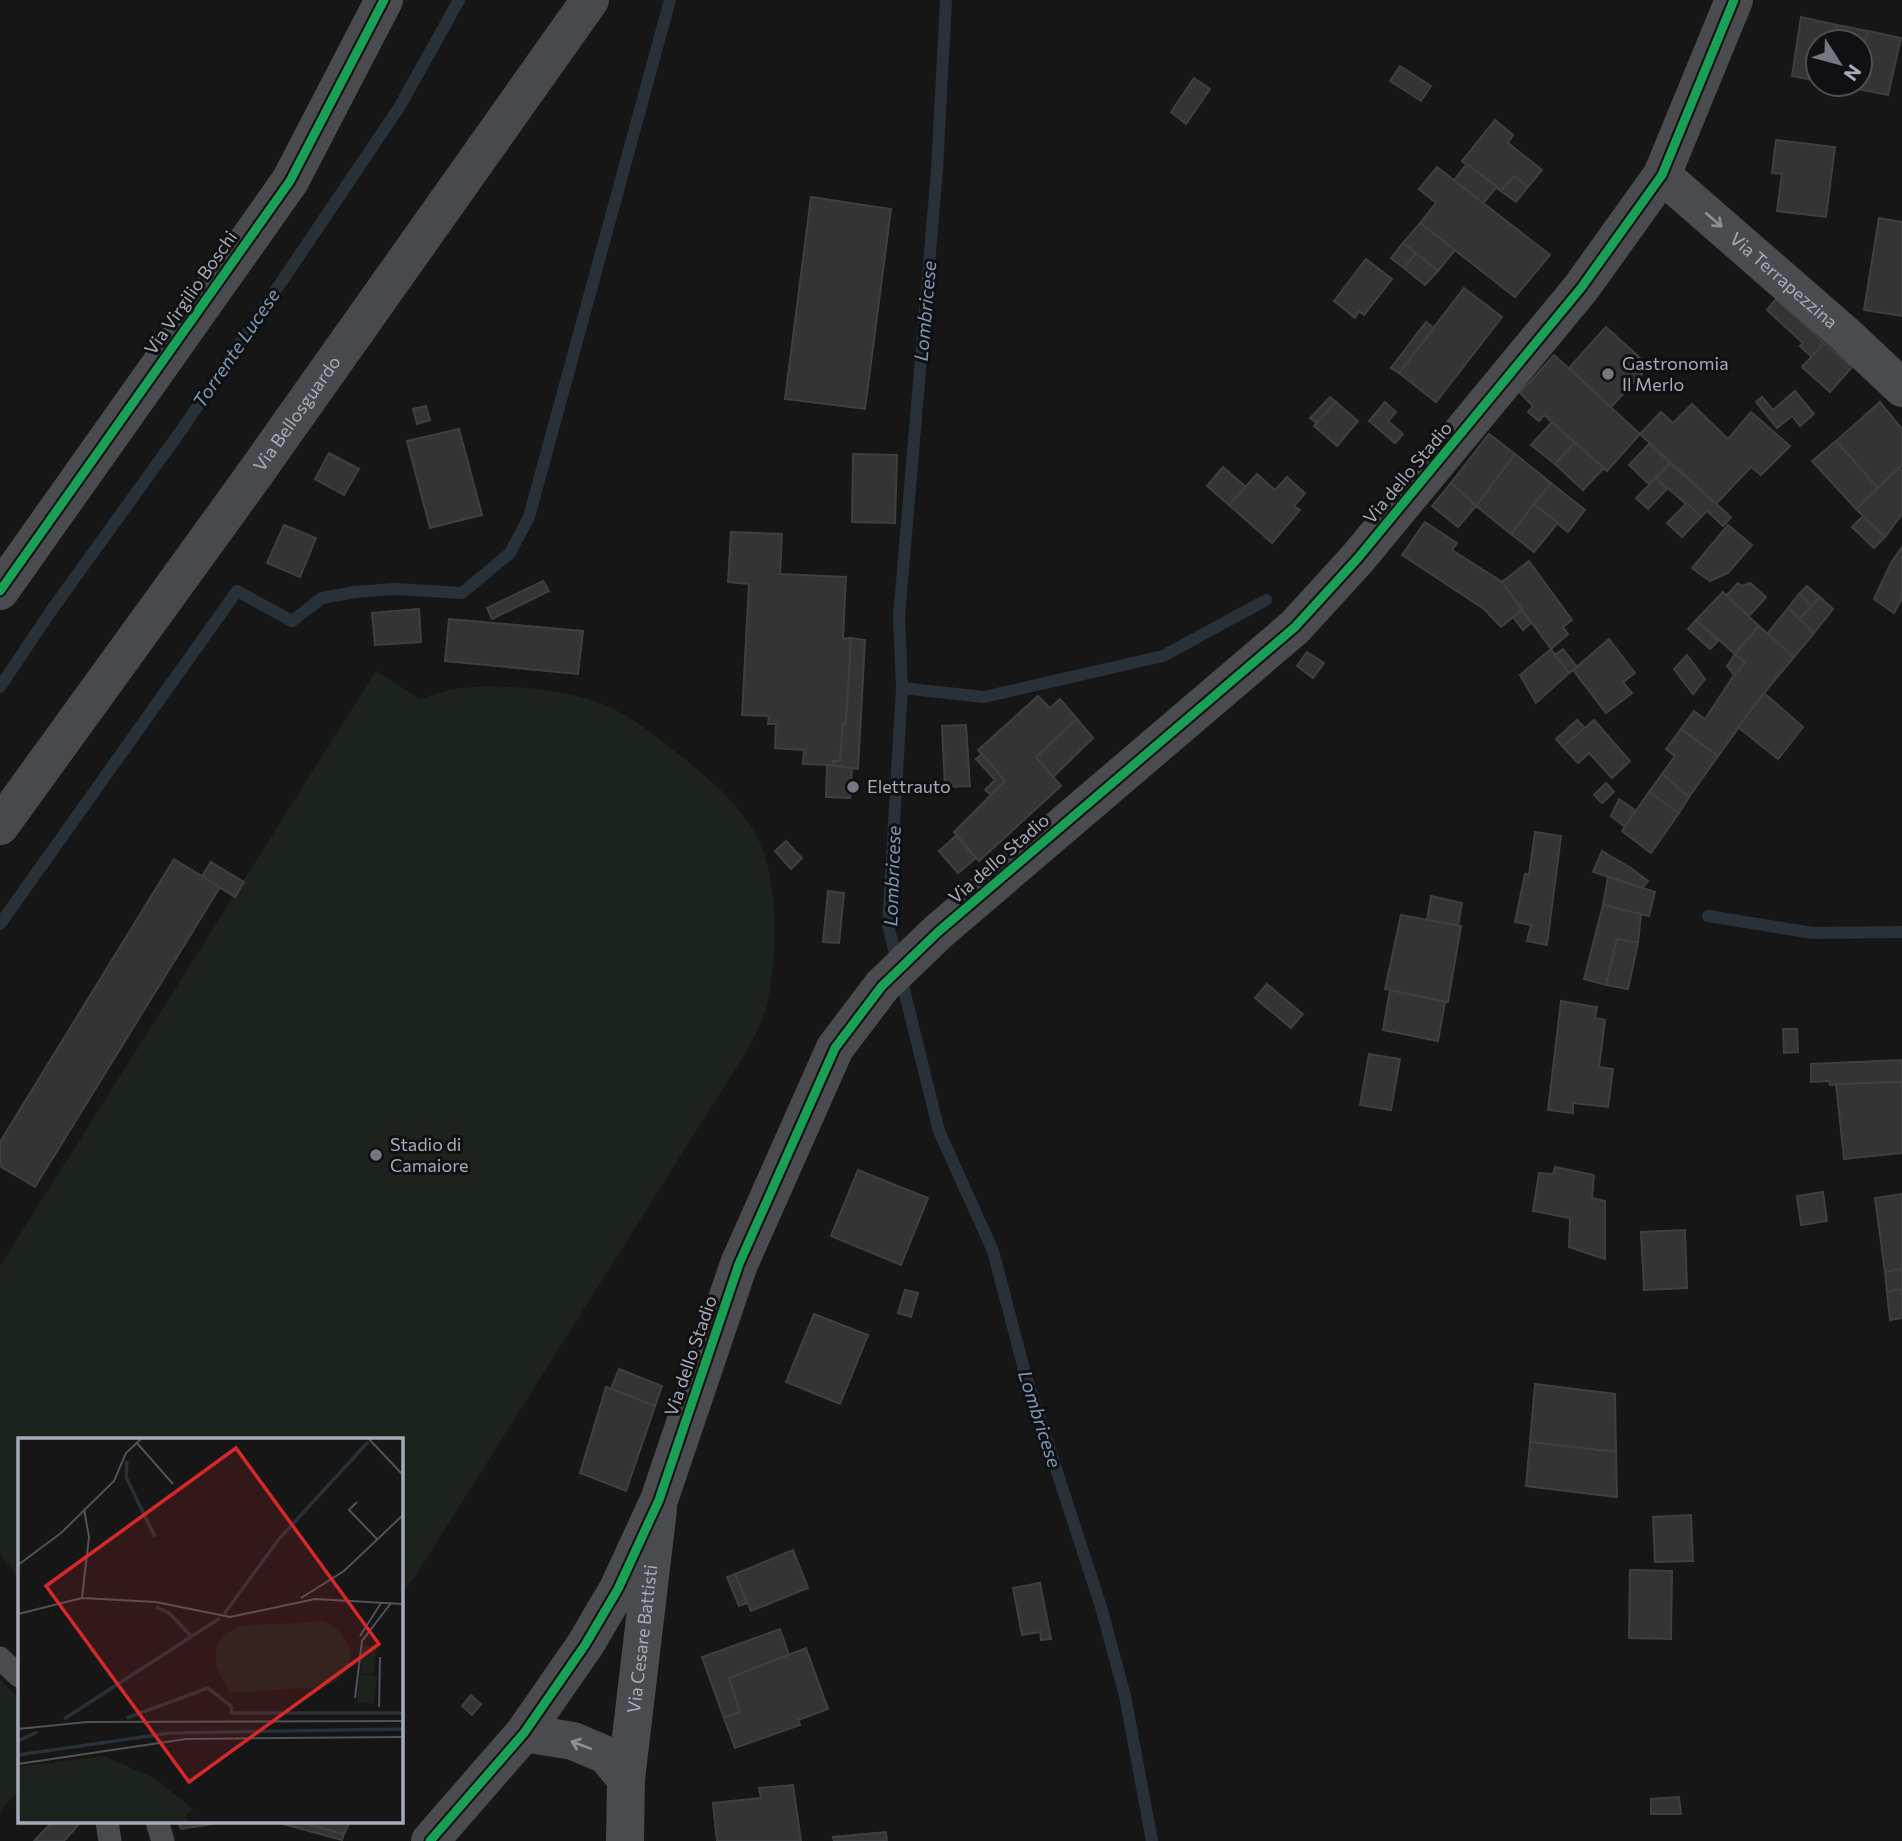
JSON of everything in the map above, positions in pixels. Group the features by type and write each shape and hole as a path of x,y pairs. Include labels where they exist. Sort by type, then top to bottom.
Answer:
{"main road":[{"name":"Via Bellosguardo","path":"0,826 249,482 590,0"}],"street":[{"name":"Via Virgilio Boschi","path":"0,591 290,180 384,0"},
{"name":"Via dello Stadio","path":"430,1841 524,1733 585,1646 618,1589 659,1500 739,1264 835,1048 882,986 938,932 1295,627 1358,558 1581,288 1662,175 1734,0"},
{"name":"Via Terrapezzina","path":"1662,175 1847,336 1902,388"},
{"name":"Via Cesare Battisti","path":"625,1841 626,1779 659,1500"},
{"path":"524,1733 573,1741 606,1755 626,1779"}],"lane":[{"path":"0,1658 18,1675"},
{"path":"158,1824 163,1841"}],"shaded area":[{"name":"Stadio di Camaiore","path":"376,671 420,699 461,688 495,686 555,692 607,706 635,721 709,780 730,799 755,833 769,872 775,940 767,1005 751,1044 416,1575 402,1593 402,1438 18,1438 18,1576 0,1555 0,1266"},
{"path":"0,1680 18,1697 18,1791 0,1811"}],"building":[{"path":"1801,17 1837,25 1836,28 1804,28 1804,78 1792,76"},
{"path":"1874,32 1901,38 1888,95 1874,92"},
{"path":"1400,66 1431,86 1421,101 1390,81"},
{"path":"1194,78 1210,89 1186,124 1171,112"},
{"path":"1495,120 1513,135 1508,143 1542,170 1528,187 1514,176 1501,191 1462,161"},
{"path":"1776,140 1835,147 1826,217 1777,211 1782,174 1772,173"},
{"path":"1467,164 1497,187 1483,203 1454,180"},
{"path":"1437,167 1550,255 1515,297 1420,223 1436,203 1419,189"},
{"path":"1514,176 1528,187 1516,202 1501,191"},
{"path":"811,197 891,209 865,409 785,399"},
{"path":"1879,218 1902,222 1902,316 1864,310"},
{"path":"1420,223 1455,250 1438,271 1403,243"},
{"path":"1403,243 1416,253 1404,268 1391,258"},
{"path":"1416,253 1438,271 1425,285 1404,268"},
{"path":"1366,259 1392,279 1364,315 1359,311 1355,318 1334,301"},
{"path":"1464,288 1502,317 1436,402 1399,373"},
{"path":"1776,299 1824,343 1812,357 1800,346 1803,343 1767,310"},
{"path":"1426,322 1434,328 1399,373 1391,368"},
{"path":"1606,327 1649,366 1611,407 1569,368"},
{"path":"1824,343 1852,367 1830,392 1802,367"},
{"path":"1554,355 1640,434 1607,471 1544,415 1539,421 1528,412 1533,406 1520,393"},
{"path":"1795,391 1814,414 1800,426 1792,416 1777,428 1756,402 1762,397 1773,410"},
{"path":"1330,397 1336,402 1317,423 1310,418"},
{"path":"1336,402 1358,421 1337,446 1314,426"},
{"path":"1385,402 1396,412 1388,421 1403,434 1395,443 1369,421"},
{"path":"1880,402 1902,429 1902,466 1878,488 1836,441"},
{"path":"1692,404 1728,439 1751,412 1790,446 1761,475 1751,467 1716,504 1640,434 1661,412 1673,423"},
{"path":"426,406 430,420 417,424 413,409"},
{"path":"1552,422 1575,443 1555,464 1531,445"},
{"path":"459,429 482,515 430,528 407,441"},
{"path":"1489,434 1515,454 1476,506 1451,483"},
{"path":"1836,441 1878,488 1856,509 1812,461"},
{"path":"1575,443 1604,468 1583,490 1555,464"},
{"path":"1650,443 1670,463 1649,484 1629,465"},
{"path":"329,453 359,469 344,495 315,479"},
{"path":"853,454 897,455 895,523 852,522"},
{"path":"1515,454 1551,483 1511,534 1476,506"},
{"path":"1670,463 1731,517 1723,526 1707,511 1701,517 1656,478"},
{"path":"1223,467 1246,487 1229,505 1207,486"},
{"path":"1899,468 1902,471 1902,514 1885,537 1856,509"},
{"path":"1257,474 1275,490 1287,477 1305,493 1294,506 1300,510 1272,543 1229,505"},
{"path":"1656,478 1667,489 1648,509 1636,498"},
{"path":"1451,483 1476,506 1458,527 1432,506"},
{"path":"1551,483 1585,510 1568,532 1534,504"},
{"path":"1687,503 1701,517 1682,537 1667,523"},
{"path":"1534,504 1558,523 1534,552 1511,534"},
{"path":"1863,516 1885,537 1874,548 1852,527"},
{"path":"1425,522 1457,543 1452,550 1502,582 1522,610 1501,627 1484,609 1402,555"},
{"path":"284,525 316,538 300,577 267,563"},
{"path":"1728,525 1752,545 1728,573 1710,581 1692,568"},
{"path":"731,532 782,534 780,574 846,577 843,639 851,638 846,724 843,723 840,761 833,761 834,765 803,764 804,750 775,748 776,724 768,724 769,716 742,715 749,584 728,582"},
{"path":"1902,547 1902,598 1894,613 1874,599"},
{"path":"1529,561 1572,620 1563,627 1568,634 1551,649 1502,582"},
{"path":"543,581 549,591 492,619 487,608"},
{"path":"1738,583 1742,586 1750,583 1766,597 1749,616 1726,596"},
{"path":"1807,586 1820,597 1812,606 1799,594"},
{"path":"1723,592 1759,626 1735,654 1696,620"},
{"path":"1799,594 1812,606 1799,619 1788,608"},
{"path":"1820,597 1833,609 1814,633 1799,619"},
{"path":"1788,608 1814,633 1794,657 1767,634"},
{"path":"419,609 421,642 375,645 372,613"},
{"path":"1522,610 1531,623 1523,630 1513,617"},
{"path":"449,619 583,631 578,674 445,661"},
{"path":"1696,620 1718,641 1710,649 1688,629"},
{"path":"1759,626 1794,657 1718,756 1681,729 1694,711 1705,719 1745,663 1735,654"},
{"path":"851,638 865,640 858,769 834,765 833,761 840,761 843,723 846,724"},
{"path":"1609,639 1635,673 1623,682 1632,693 1606,713 1573,670"},
{"path":"1551,649 1569,673 1536,703 1520,675"},
{"path":"1563,649 1577,667 1569,673 1555,655"},
{"path":"1307,652 1324,663 1313,678 1297,666"},
{"path":"1735,654 1745,663 1734,675 1727,666"},
{"path":"1687,655 1705,679 1693,694 1674,669"},
{"path":"1764,693 1803,727 1778,759 1738,727"},
{"path":"1038,696 1050,708 1060,699 1077,719 1036,757 1061,786 979,861 954,832 1005,781 978,750"},
{"path":"1077,719 1093,738 1053,777 1036,757"},
{"path":"1577,720 1585,728 1563,747 1556,739"},
{"path":"1594,720 1630,761 1612,778 1589,753 1578,763 1563,747"},
{"path":"966,725 970,786 945,787 942,726"},
{"path":"1681,729 1718,756 1689,797 1662,774 1675,756 1666,749"},
{"path":"982,754 1005,781 991,795 985,790 995,780 976,759"},
{"path":"827,765 852,768 850,798 826,797"},
{"path":"1662,774 1689,797 1679,813 1649,792"},
{"path":"1606,783 1614,792 1602,803 1594,795"},
{"path":"1649,792 1679,813 1651,853 1622,831"},
{"path":"1619,799 1635,810 1625,827 1611,816"},
{"path":"1535,832 1561,836 1547,945 1527,941 1531,925 1515,922 1525,874 1529,875"},
{"path":"956,836 976,858 958,873 939,851"},
{"path":"786,841 802,858 791,869 775,851"},
{"path":"1602,851 1648,881 1642,888 1593,872"},
{"path":"174,859 220,887 35,1187 0,1166 0,1142"},
{"path":"211,862 244,882 235,897 202,876"},
{"path":"1608,877 1655,892 1649,916 1603,905"},
{"path":"828,891 844,893 839,943 823,942"},
{"path":"1431,896 1462,903 1458,926 1427,920"},
{"path":"1603,905 1641,914 1638,943 1617,939 1606,985 1584,979"},
{"path":"1401,915 1461,926 1448,1002 1385,989"},
{"path":"1617,939 1638,943 1628,989 1606,985"},
{"path":"1267,984 1303,1014 1291,1028 1255,998"},
{"path":"1390,990 1445,1002 1438,1041 1383,1030"},
{"path":"1561,1001 1597,1007 1595,1018 1605,1020 1599,1067 1613,1069 1608,1107 1573,1103 1573,1113 1548,1110"},
{"path":"1783,1029 1797,1029 1798,1052 1784,1053"},
{"path":"1369,1054 1400,1059 1391,1110 1360,1105"},
{"path":"1902,1060 1902,1082 1830,1085 1829,1081 1811,1082 1811,1064"},
{"path":"1902,1082 1902,1153 1844,1159 1836,1084"},
{"path":"1555,1167 1594,1175 1592,1198 1605,1201 1605,1259 1569,1247 1570,1218 1533,1211 1539,1173 1553,1174"},
{"path":"858,1170 928,1198 901,1265 831,1236"},
{"path":"1823,1192 1827,1221 1801,1225 1797,1196"},
{"path":"1902,1194 1902,1269 1885,1272 1875,1198"},
{"path":"1685,1230 1687,1288 1644,1290 1641,1232"},
{"path":"1902,1269 1902,1289 1887,1292 1885,1272"},
{"path":"1902,1289 1902,1318 1890,1320 1887,1292"},
{"path":"905,1290 918,1293 911,1317 898,1313"},
{"path":"814,1314 868,1335 840,1404 786,1382"},
{"path":"619,1369 662,1386 655,1406 611,1389"},
{"path":"1535,1384 1615,1394 1616,1452 1530,1442"},
{"path":"606,1387 655,1406 626,1491 580,1473"},
{"path":"1530,1442 1616,1452 1617,1497 1526,1486"},
{"path":"1691,1515 1693,1561 1655,1562 1653,1517"},
{"path":"793,1550 808,1588 751,1611 735,1574"},
{"path":"1630,1570 1672,1571 1671,1639 1629,1638"},
{"path":"735,1574 747,1603 739,1606 727,1577"},
{"path":"1040,1583 1051,1639 1041,1640 1040,1632 1022,1635 1013,1588"},
{"path":"780,1629 789,1655 729,1678 740,1712 724,1718 702,1657"},
{"path":"806,1648 828,1709 798,1720 800,1725 735,1748 724,1718 740,1712 729,1678"},
{"path":"471,1695 481,1704 472,1715 462,1706"},
{"path":"793,1785 801,1841 717,1841 713,1803 761,1798 759,1788"},
{"path":"1679,1797 1681,1814 1651,1814 1651,1799"},
{"path":"50,1824 79,1824 64,1841 34,1841"},
{"path":"179,1824 213,1824 181,1829"},
{"path":"283,1824 306,1824 344,1834 342,1840"},
{"path":"306,1824 349,1824 344,1834"},
{"path":"886,1832 887,1841 834,1841 833,1837"}],"waterway":[{"name":"Torrente Lucese","path":"0,687 51,611 185,425 400,106 459,0"},
{"path":"0,924 237,591 292,621 322,598 355,592 395,589 462,593 510,553 529,517 670,0"},
{"name":"Lombricese","path":"946,0 937,170 899,617 902,688 888,925 939,1131 993,1251 1025,1373 1101,1607 1125,1696 1152,1841"},
{"path":"902,688 984,697 1163,656 1266,600"},
{"path":"1708,916 1813,933 1902,932"}],"cycle path":[{"path":"0,591 290,181 384,0"},
{"path":"430,1841 524,1733 585,1645 618,1589 659,1500 739,1264 835,1048 882,986 938,932 1295,627 1358,558 1581,288 1662,175 1734,0"}],"place":[{"name":"Gastronomia Il Merlo","path":"1608,374"},
{"name":"Elettrauto","path":"853,787"},
{"name":"Stadio di Camaiore","path":"376,1155"}]}
